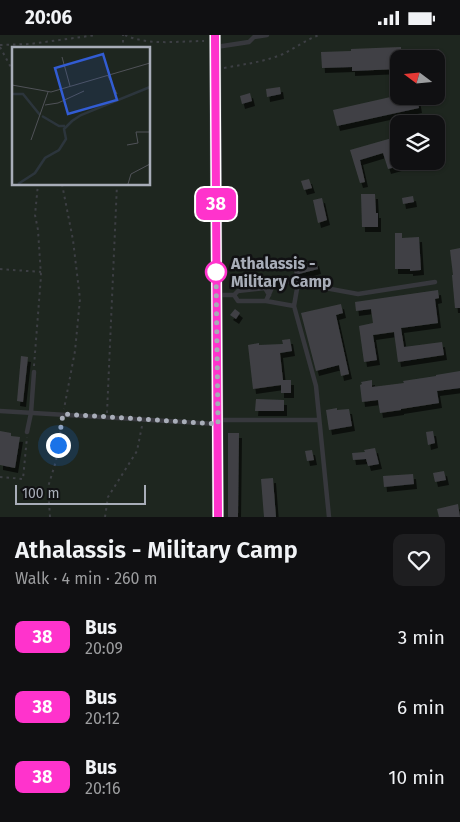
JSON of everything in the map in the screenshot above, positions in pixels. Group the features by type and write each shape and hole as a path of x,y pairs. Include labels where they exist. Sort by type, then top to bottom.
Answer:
{"main road":[{"path":"215,41 218,517"}],"lane":[{"path":"215,41 249,42 254,37 267,35"},
{"path":"266,301 274,283 286,281 358,293 435,282"},
{"path":"298,283 294,306 316,386 329,517"},
{"path":"216,295 234,295 238,291 265,288 269,295"},
{"path":"234,295 238,301 266,301 294,306"},
{"path":"27,432 31,413 34,372"},
{"path":"0,411 218,422 319,420"}],"path":[{"path":"12,69 0,46 96,35"},
{"path":"124,35 153,42 215,41"},
{"path":"215,69 257,63 270,59 319,35"},
{"path":"34,372 41,272 35,215 38,185"},
{"path":"50,517 48,487 56,461 75,351 80,299 73,240 62,185"},
{"path":"107,417 117,185"},
{"path":"0,269 41,272"},
{"path":"105,517 108,497 137,451 144,419"},
{"path":"0,477 23,479 27,432"}],"shaded area":[{"path":"0,35 460,35 460,517 0,517"}],"building":[{"path":"401,47 401,50 390,50 390,69 352,71 352,67 322,68 321,52 351,51 351,49"},
{"path":"280,87 281,94 267,97 266,89"},
{"path":"250,93 252,101 242,104 240,96"},
{"path":"390,97 390,105 418,105 419,108 337,126 333,110"},
{"path":"390,139 390,168 388,169 383,153 360,160 365,182 360,183 350,150"},
{"path":"309,179 312,188 304,190 301,181"},
{"path":"361,194 375,194 378,227 362,227"},
{"path":"413,196 414,202 403,204 402,198"},
{"path":"322,198 327,220 318,223 313,200"},
{"path":"395,233 402,233 402,238 419,237 421,270 395,269"},
{"path":"460,248 460,308 455,308 450,250"},
{"path":"316,261 318,269 295,275 293,267"},
{"path":"438,290 439,298 435,299 438,323 401,328 404,347 442,342 444,355 398,362 394,332 373,335 377,360 364,362 359,326 373,323 371,309 356,311 355,302"},
{"path":"341,304 343,313 336,315 349,374 341,376 339,365 316,371 301,313"},
{"path":"235,309 240,313 236,319 230,315"},
{"path":"290,339 292,351 280,353 283,380 291,380 291,393 281,393 281,385 253,389 248,345 259,343 259,345 283,344 282,340"},
{"path":"21,356 28,357 23,402 17,401"},
{"path":"460,371 460,388 437,391 439,403 380,413 378,400 362,402 361,382 372,380 372,387 404,383 403,381"},
{"path":"256,399 284,400 284,411 255,411"},
{"path":"337,408 337,410 349,409 352,426 329,430 326,410"},
{"path":"0,431 11,433 11,436 20,437 15,468 0,465"},
{"path":"433,431 435,443 428,445 426,432"},
{"path":"228,433 239,433 238,517 228,517"},
{"path":"375,448 379,464 368,466 366,459 353,460 352,453 365,452 364,450"},
{"path":"312,450 314,460 307,461 305,451"},
{"path":"444,471 446,480 435,482 433,473"},
{"path":"413,474 414,484 384,487 383,476"},
{"path":"273,478 276,517 264,517 261,479"},
{"path":"458,504 460,517 439,517 437,509"}],"bus line":[{"name":"38","path":"215,35 218,517"}],"place":[{"name":"Athalassis - Military Camp","path":"216,272"}],"route":[{"path":"58,445 63,414 218,424 216,272"}]}
